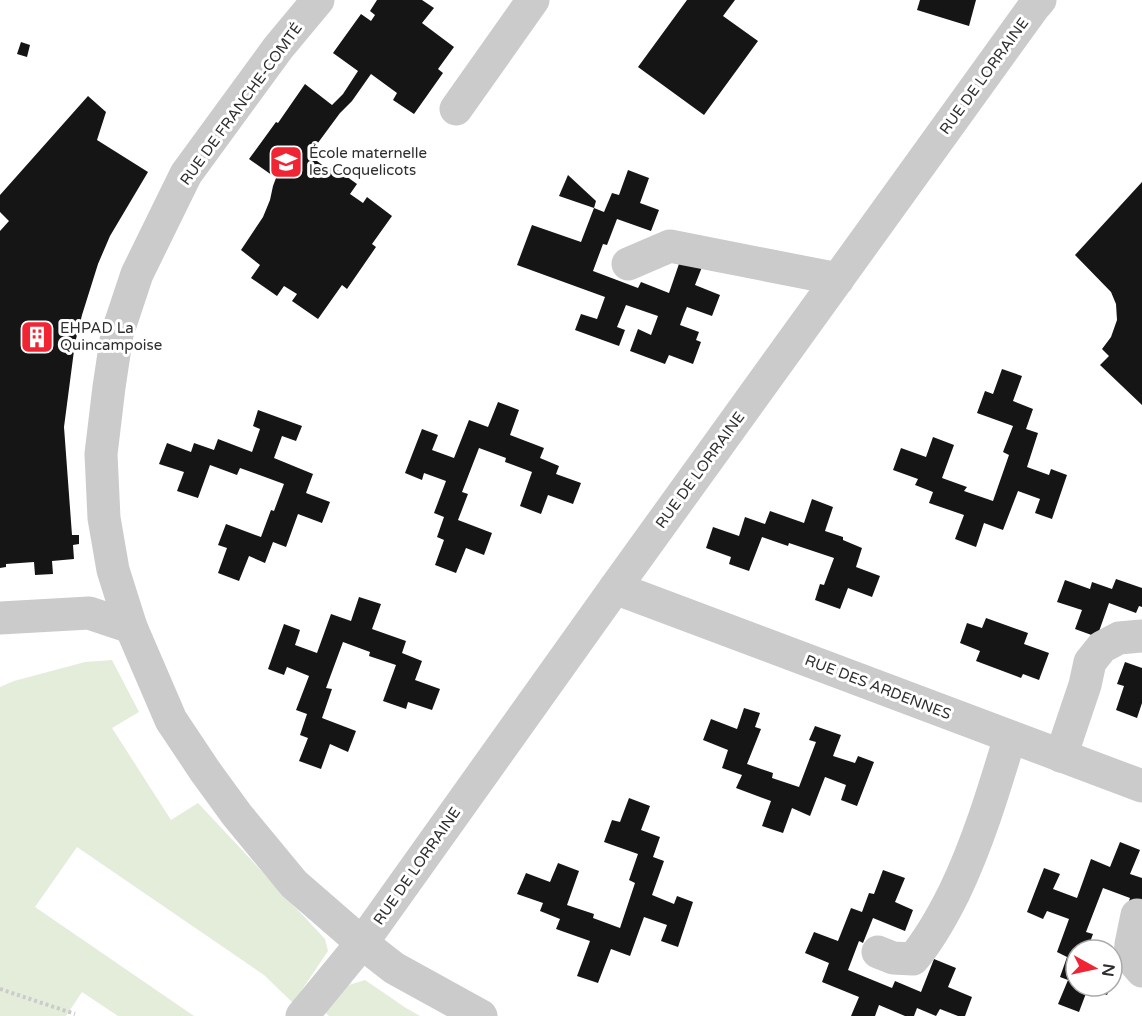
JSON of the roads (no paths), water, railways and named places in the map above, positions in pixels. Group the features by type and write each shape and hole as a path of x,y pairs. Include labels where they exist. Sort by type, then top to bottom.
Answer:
{"street":[{"name":"RUE DE FRANCHE-COMTÉ","path":"318,0 186,174 137,274 117,334 101,454 104,518 113,570 131,627 171,720 237,815 294,884 362,943 394,968 481,1016"},
{"path":"456,109 534,0"},
{"name":"RUE DE LORRAINE","path":"302,1016 362,943 615,588 1040,0"},
{"path":"628,264 670,246 838,279"},
{"name":"RUE DES ARDENNES","path":"615,588 1142,786"},
{"path":"0,618 90,613 131,627"},
{"path":"1061,756 1085,685 1090,662 1101,647 1119,638 1142,636"},
{"path":"878,952 893,958 913,959 927,943 969,863 1010,737"},
{"path":"1137,915 1130,957 1142,971"}],"place":[{"name":"École maternelle les Coquelicots","path":"286,162"},
{"name":"EHPAD La Quincampoise","path":"37,337"}]}
